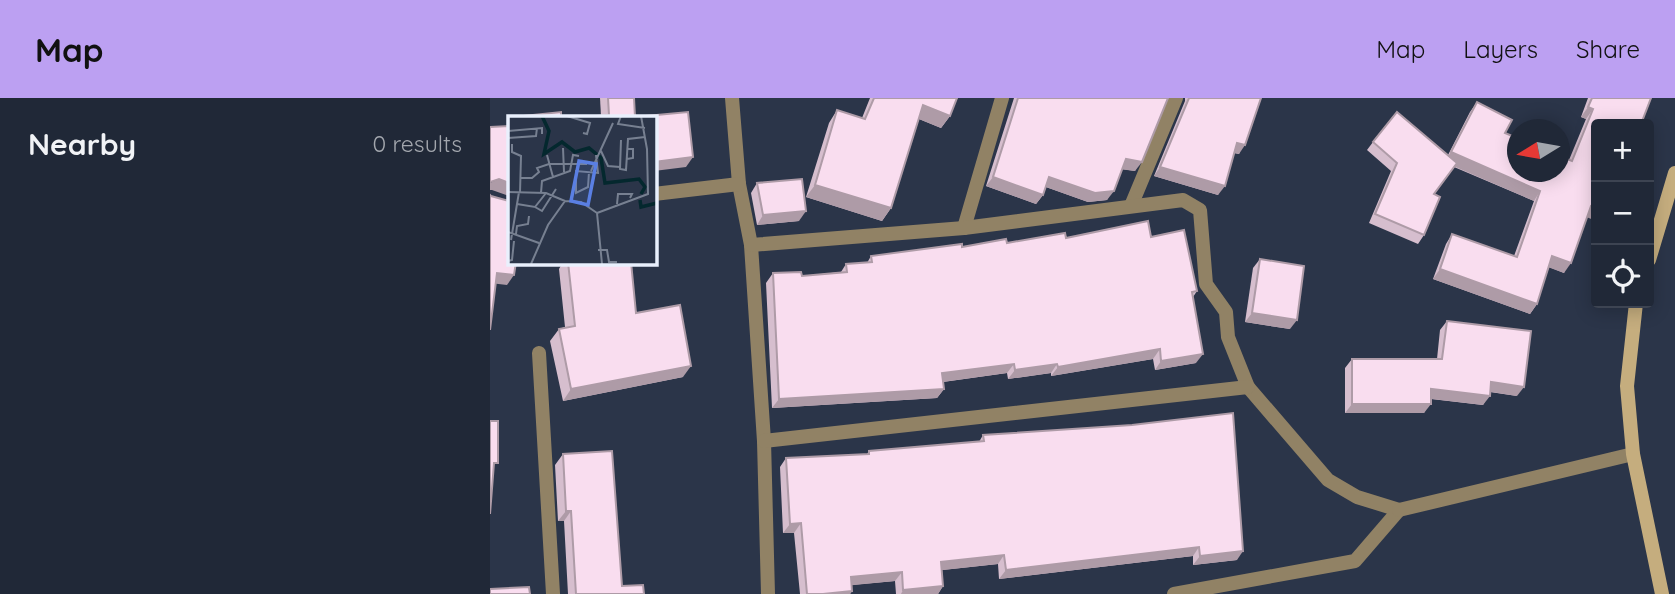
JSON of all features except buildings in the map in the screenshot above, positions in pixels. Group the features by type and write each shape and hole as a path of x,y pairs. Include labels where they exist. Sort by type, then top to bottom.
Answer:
{"street":[{"path":"732,98 738,184 751,245 764,441 768,594"},
{"path":"964,228 1002,98"},
{"path":"1131,206 1176,98"},
{"path":"1653,245 1675,173"},
{"path":"656,194 738,184"},
{"path":"751,245 964,228 1183,200 1200,210 1206,284 1226,312 1228,337 1248,387 1328,480 1357,497 1399,510 1633,454"},
{"path":"1635,308 1627,386 1633,454 1662,594"},
{"path":"539,353 552,594"},
{"path":"764,441 1248,387"},
{"path":"1174,594 1356,561 1399,510"}]}
